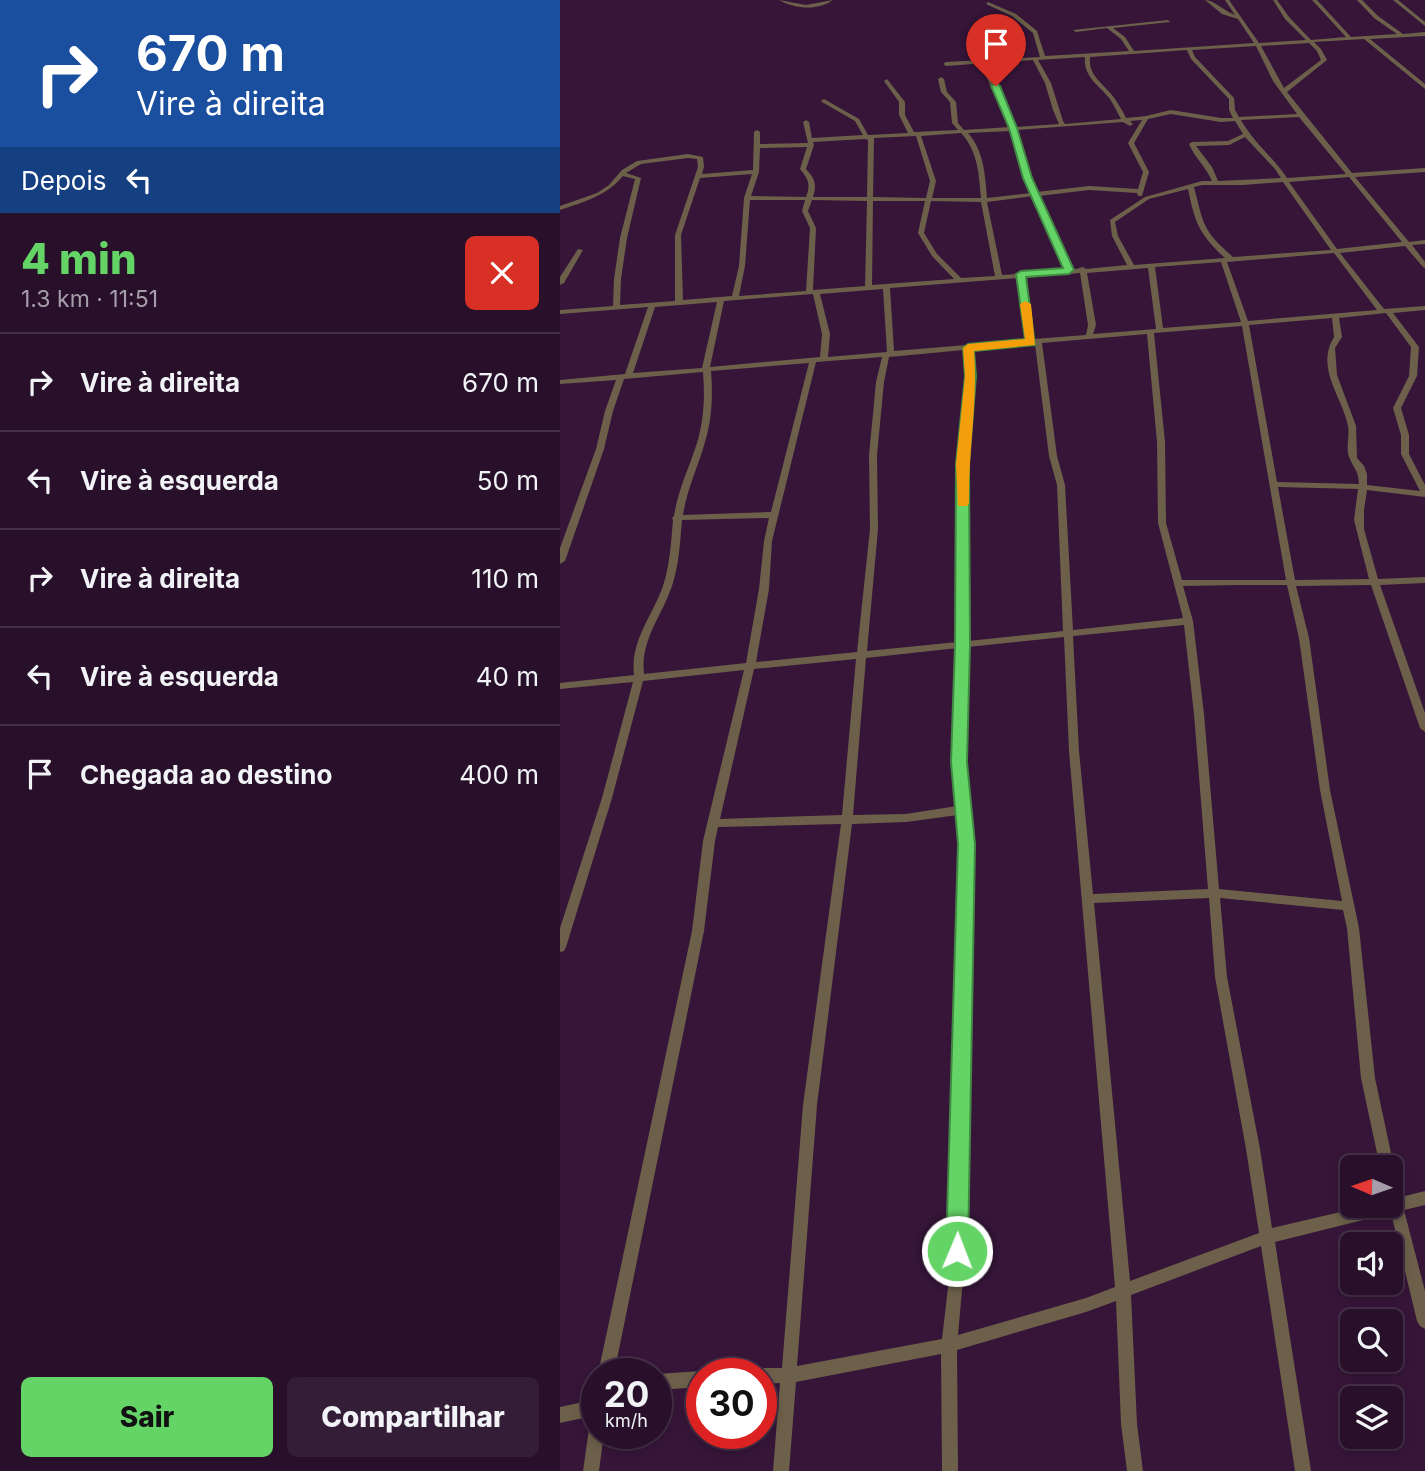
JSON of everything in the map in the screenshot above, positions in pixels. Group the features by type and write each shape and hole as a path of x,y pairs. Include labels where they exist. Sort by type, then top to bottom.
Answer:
{"street":[{"path":"781,0 800,7 814,6 831,0"},
{"path":"1207,0 1224,13 1239,18"},
{"path":"1227,0 1301,115 1425,266"},
{"path":"1275,0 1324,61 1284,91"},
{"path":"1314,0 1350,39"},
{"path":"1359,0 1376,17 1403,36"},
{"path":"1395,0 1425,24"},
{"path":"988,3 1014,15 1035,32 1043,58"},
{"path":"1076,30 1168,21"},
{"path":"1108,27 1123,38 1133,53"},
{"path":"946,64 1425,34"},
{"path":"1366,38 1425,87"},
{"path":"1189,49 1193,58 1232,99 1232,110 1246,134 1285,180 1320,231 1415,347 1413,376 1397,408 1405,435 1405,454 1425,494"},
{"path":"1088,55 1087,62 1092,78 1112,99 1125,121 1138,129"},
{"path":"1035,58 1036,66 1047,80 1057,116 1063,126"},
{"path":"989,62 988,74 1013,128 1035,195 1069,270"},
{"path":"941,79 944,92 953,102 952,115 961,131 969,138 981,165 984,200 999,276"},
{"path":"887,81 900,98 905,124 915,134 933,181 921,233 934,256 959,280"},
{"path":"824,101 857,120 869,138 868,287"},
{"path":"757,146 1125,121 1171,112 1208,119 1238,120 1301,115"},
{"path":"1139,201 1146,172 1131,143 1146,118"},
{"path":"806,122 811,142 803,169 811,178 813,186 807,197 805,211 813,228 813,292 826,334 824,360"},
{"path":"735,299 742,266 747,198 756,172 757,132"},
{"path":"1216,183 1209,167 1192,144 1229,143 1246,134"},
{"path":"560,208 599,194 611,186 621,173 650,159 694,155 701,157 698,176 678,235 679,303"},
{"path":"1131,266 1115,236 1112,221 1139,201 1202,183 1425,170"},
{"path":"698,176 756,172"},
{"path":"616,307 619,290 617,277 638,178 621,173"},
{"path":"747,198 930,201 984,200 1089,188 1141,191"},
{"path":"1191,188 1203,233 1227,259 1245,323 1291,583 1304,638 1325,790 1353,928 1368,1078 1384,1155"},
{"path":"560,312 1425,242"},
{"path":"560,283 580,250"},
{"path":"1151,265 1161,442 1162,523 1188,621 1199,714 1221,977 1253,1149 1303,1471"},
{"path":"1083,269 1092,325 1089,337"},
{"path":"1021,274 1053,456 1061,485 1074,751 1123,1289 1129,1424 1135,1471"},
{"path":"781,1471 810,1105 847,818 874,529 873,455 880,382 888,355 886,286"},
{"path":"560,947 607,798 639,678 635,661 639,642 652,623 671,576 676,518 682,492 702,440 706,370 721,300"},
{"path":"560,561 600,449 609,411 652,305"},
{"path":"560,382 1425,308"},
{"path":"1335,316 1338,331 1331,348 1333,375 1352,426 1353,458 1362,468 1364,487 1359,525 1375,584 1425,728"},
{"path":"950,1471 949,1345 956,1279 966,844 959,762 963,645 962,464 970,376 968,348"},
{"path":"609,1358 698,931 706,862 750,667 774,514 813,361"},
{"path":"1275,484 1364,487 1425,494"},
{"path":"676,518 774,514"},
{"path":"1177,583 1247,581 1375,584 1425,580"},
{"path":"560,686 1188,621"},
{"path":"715,823 906,818 961,810"},
{"path":"1087,899 1214,893 1348,906"},
{"path":"1404,1203 1425,1198"},
{"path":"777,1375 949,1345 1086,1305 1266,1237 1344,1218"},
{"path":"1400,1218 1425,1321"},
{"path":"560,1415 581,1410"},
{"path":"590,1471 594,1449"}],"slow traffic":[{"path":"963,503 962,464 970,376 968,348 1031,342 1025,304"}],"route":[{"path":"957,1251 966,844 959,762 963,645 962,464 970,376 968,348 1031,342 1021,274 1069,270 1028,178 1013,128 1003,109 996,86"}]}
